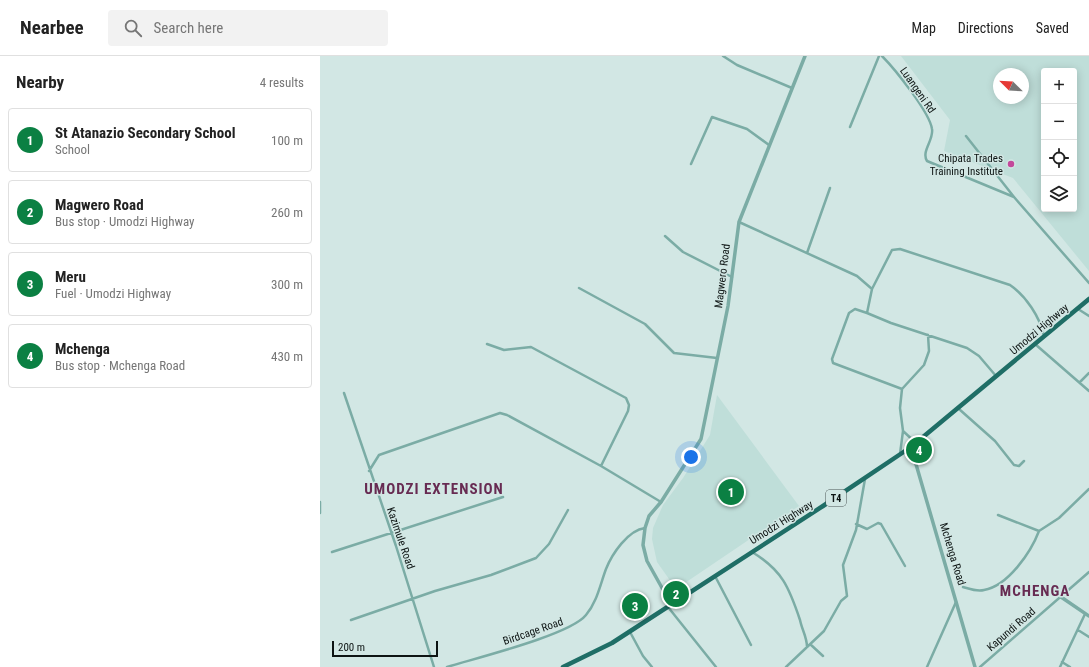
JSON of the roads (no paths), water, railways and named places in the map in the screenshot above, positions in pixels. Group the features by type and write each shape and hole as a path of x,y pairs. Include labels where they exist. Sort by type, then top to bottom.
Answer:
{"highway":[{"name":"Umodzi Highway","path":"562,667 591,654 630,631 900,455 959,409 1089,299"}],"street":[{"path":"723,56 737,65 793,88"},
{"name":"Magwero Road","path":"669,605 647,561 643,545 645,528 649,516 661,502 701,439 733,278 736,238 739,222 805,56"},
{"path":"850,127 879,56"},
{"name":"Luangeni Rd","path":"882,56 910,91 931,123 932,134 925,155 926,161 1014,196"},
{"path":"691,164 712,117 747,128 770,146"},
{"name":"Luangeni Rd","path":"966,136 1014,196 1089,283"},
{"path":"807,253 830,188"},
{"path":"739,222 857,276 872,289"},
{"path":"665,236 683,252 733,278"},
{"path":"868,312 872,289 892,250 900,249 1010,285 1041,320 1044,336"},
{"path":"579,288 645,324 669,350 674,353 718,359"},
{"path":"1078,308 1089,316"},
{"path":"902,390 833,363 832,359 849,313 855,309 868,312 890,323 928,335 973,352 996,377"},
{"path":"900,455 903,431 900,408 902,390 924,364 929,351 928,335"},
{"path":"487,344 504,350 531,347 626,398 630,405 628,411 601,466"},
{"path":"1035,344 1089,391"},
{"path":"1080,382 1089,373"},
{"name":"Kazimule Road","path":"344,392 434,667"},
{"path":"959,409 995,441 1014,465 1019,466 1024,461"},
{"path":"369,471 379,455 500,414 507,415 601,466 661,502"},
{"path":"903,431 916,443"},
{"name":"Mchenga Road","path":"911,447 957,599 975,667"},
{"path":"786,667 824,631 842,601 847,596 843,565 853,540 865,479"},
{"path":"963,587 974,590 984,590 1000,584 1031,550 1039,531 1059,518 1089,489"},
{"path":"332,552 503,497"},
{"path":"320,502 320,513"},
{"path":"350,620 413,600 435,591 491,575 536,558 549,544 568,510"},
{"path":"998,515 1039,531"},
{"path":"856,524 867,529 878,523 881,524 906,566"},
{"name":"Birdcage Road","path":"447,667 532,641 577,624 593,604 607,566 614,555 632,533 645,528"},
{"path":"751,552 767,561 776,569 785,583 794,599 807,639 807,647"},
{"name":"Kapundi Road","path":"980,667 1089,572"},
{"path":"714,576 751,645"},
{"path":"1060,667 1087,615 1061,597"},
{"path":"927,667 957,599"},
{"path":"669,605 716,667"},
{"path":"1078,630 1089,637"},
{"path":"630,631 643,656 652,667"},
{"path":"810,644 823,656"},
{"path":"1062,662 1070,667"}],"place":[{"name":"Chipata Trades Training Institute","path":"1011,164"},
{"name":"Mchenga","path":"919,450"},
{"name":"St Atanazio Secondary School","path":"731,492"},
{"name":"Magwero Road","path":"676,594"},
{"name":"Meru","path":"635,606"}],"district":[{"name":"UMODZI EXTENSION","path":"434,489"},
{"name":"MCHENGA","path":"1035,591"}]}
